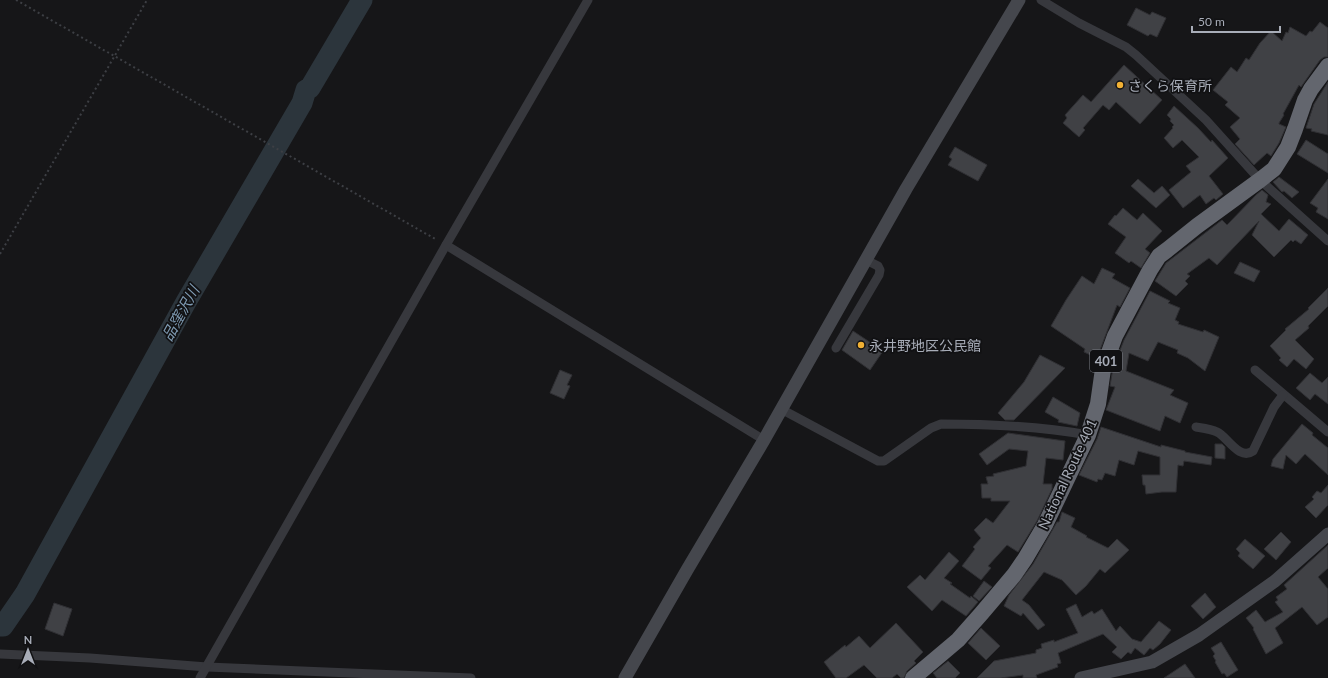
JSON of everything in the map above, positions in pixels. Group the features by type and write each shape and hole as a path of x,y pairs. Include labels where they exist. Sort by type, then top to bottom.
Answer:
{"highway":[{"name":"National Route 401","path":"913,678 958,640 1014,575 1045,525 1088,435 1098,404 1103,369 1115,336 1159,256 1274,169 1288,147 1305,100 1328,66"}],"street":[{"path":"200,678 446,245 588,0"},
{"path":"625,678 686,570 764,440 906,189 1019,0"},
{"path":"1041,0 1079,23 1126,47 1206,120 1260,180 1328,241"},
{"path":"446,245 764,440"},
{"path":"836,348 879,274 880,270 878,266 866,260"},
{"path":"1255,370 1328,432"},
{"path":"1196,427 1218,432 1237,449 1244,453 1250,453 1253,451 1274,407 1283,395"},
{"path":"781,409 878,461 884,461 931,428 941,424 1028,427 1088,435"},
{"path":"1081,678 1152,662 1199,635 1274,580 1328,534"},
{"path":"0,654 90,658 207,667 471,678"}],"path":[{"path":"16,0 446,245"},
{"path":"0,254 147,0"}],"building":[{"path":"1136,8 1150,15 1152,12 1166,18 1157,37 1150,34 1148,36 1127,25"},
{"path":"1320,22 1328,28 1328,57 1324,57 1320,60 1301,87 1299,85 1279,123 1286,127 1271,156 1267,153 1254,165 1235,144 1240,139 1230,127 1240,118 1225,105 1228,102 1213,90 1231,67 1237,72 1246,58 1249,60 1260,43 1271,31 1282,41 1286,32 1288,33 1290,27 1306,36 1310,31 1312,32"},
{"path":"1124,65 1162,100 1140,124 1116,102 1109,110 1103,105 1083,128 1085,130 1079,137 1063,123 1067,118 1065,115 1083,95 1091,102"},
{"path":"1328,82 1328,135 1311,131 1312,129 1306,128 1314,104"},
{"path":"1174,106 1211,142 1212,140 1228,158 1209,176 1223,194 1216,200 1214,198 1206,204 1200,195 1183,208 1169,190 1191,172 1186,166 1199,157 1182,140 1173,148 1164,138 1174,125 1167,115"},
{"path":"1306,140 1328,154 1328,173 1297,154"},
{"path":"955,147 987,165 978,181 948,165 952,159 949,157"},
{"path":"1279,177 1299,192 1292,198 1284,191 1282,192 1273,182"},
{"path":"1138,179 1154,193 1162,186 1170,195 1156,208 1131,186"},
{"path":"1328,179 1328,219 1316,212 1318,208 1310,203"},
{"path":"1262,190 1268,195 1266,202 1271,204 1261,214 1279,231 1289,219 1308,235 1301,244 1295,240 1293,242 1291,240 1274,257 1252,235 1259,221 1217,265 1209,258 1187,274 1190,276 1185,281 1188,284 1176,296 1155,281 1166,263 1222,220 1227,225"},
{"path":"1123,208 1137,220 1143,213 1162,231 1145,249 1150,253 1141,268 1131,261 1129,263 1115,253 1126,237 1108,224"},
{"path":"1240,262 1260,271 1254,282 1234,273"},
{"path":"1102,268 1115,274 1112,278 1130,288 1120,307 1117,305 1097,358 1084,352 1085,349 1051,326 1082,276 1094,284"},
{"path":"1328,288 1328,306 1308,326 1309,328 1295,340 1314,359 1306,369 1294,359 1287,367 1279,360 1281,358 1270,346 1286,330 1285,329 1309,309 1308,308"},
{"path":"1150,291 1170,301 1168,303 1180,308 1175,320 1179,322 1178,324 1203,332 1204,330 1219,337 1205,371 1188,358 1177,353 1178,350 1158,342 1148,361 1129,353 1126,371 1174,390 1170,395 1188,403 1180,423 1165,416 1160,431 1106,410 1115,387 1110,386 1113,368 1124,340"},
{"path":"853,331 883,351 870,370 842,350"},
{"path":"1040,355 1065,368 1014,420 1005,420 998,413 1024,382"},
{"path":"560,370 572,375 567,385 570,386 564,399 550,393"},
{"path":"1310,373 1322,383 1328,377 1328,404 1315,394 1310,400 1296,388"},
{"path":"1053,397 1080,413 1077,426 1058,422 1059,420 1045,412"},
{"path":"1302,424 1313,433 1312,435 1328,448 1328,475 1305,454 1296,464 1286,455 1283,469 1271,466 1273,459"},
{"path":"1101,427 1161,447 1161,445 1185,452 1212,457 1211,465 1184,461 1183,466 1178,465 1176,492 1146,494 1142,475 1160,475 1160,457 1138,451 1134,465 1119,460 1115,476 1105,473 1102,480 1098,479 1097,482 1079,475 1097,439"},
{"path":"1008,433 1065,441 1063,460 1046,458 1043,484 1052,484 1052,489 1037,521 1018,552 1007,545 988,566 991,568 981,580 962,566 975,549 973,547 981,538 974,530 986,518 993,523 1010,501 991,501 991,498 982,498 981,484 988,484 986,477 994,476 993,474 1026,466 1028,451 1009,449 987,465 979,454"},
{"path":"1215,444 1222,444 1225,447 1225,459 1215,458"},
{"path":"1328,485 1328,505 1316,518 1305,507 1314,499 1312,497 1317,491 1321,493"},
{"path":"1062,512 1075,518 1071,527 1087,536 1086,537 1108,548 1117,539 1129,550 1105,573 1100,569 1086,586 1076,595 1062,580 1044,572 1022,600 1029,605 1045,625 1038,630 1023,613 1021,616 1004,606 1009,595 1033,564 1057,522 1059,522"},
{"path":"1281,532 1291,542 1276,560 1264,549"},
{"path":"1245,539 1265,556 1253,569 1238,556 1240,553 1236,549"},
{"path":"1328,545 1328,568 1318,577 1328,589 1328,617 1317,625 1302,607 1275,628 1283,643 1266,654 1253,629 1254,628 1246,618 1256,610 1265,622 1283,612 1275,602 1278,600 1276,597 1287,589 1284,585"},
{"path":"949,552 959,561 944,578 952,583 950,584 970,598 971,596 978,602 966,616 942,600 932,611 907,587 920,575 925,580"},
{"path":"984,581 992,587 979,601 973,596"},
{"path":"1205,593 1216,607 1203,619 1191,606"},
{"path":"54,603 72,609 63,636 45,629"},
{"path":"1076,604 1082,617 1092,611 1094,614 1102,609 1116,631 1120,626 1132,639 1141,642 1159,621 1171,630 1160,644 1153,650 1150,648 1144,655 1135,648 1131,654 1128,652 1121,659 1112,652 1117,647 1103,634 1058,653 1061,663 1057,664 1058,667 1036,675 1037,678 1023,678 1023,675 1001,678 977,678 994,661 1036,653 1036,650 1042,648 1041,644 1054,640 1054,642 1078,633 1066,609"},
{"path":"896,623 923,652 914,661 916,663 907,671 904,678 901,678 897,674 892,678 877,678 864,665 846,678 836,678 824,662 859,636 870,648"},
{"path":"981,628 1000,646 986,660 968,643"},
{"path":"1221,642 1238,670 1227,677 1224,673 1222,674 1215,662 1216,661 1213,656 1215,654 1211,648"},
{"path":"948,661 960,673 955,678 937,678 933,673"},
{"path":"1185,664 1195,678 1164,678"}],"waterway":[{"name":"品窪沢川","path":"0,626 3,626 25,594 186,302 302,103 306,90 310,88 362,0"}],"place":[{"name":"さくら保育所","path":"1120,85"},
{"name":"永井野地区公民館","path":"861,345"}]}
